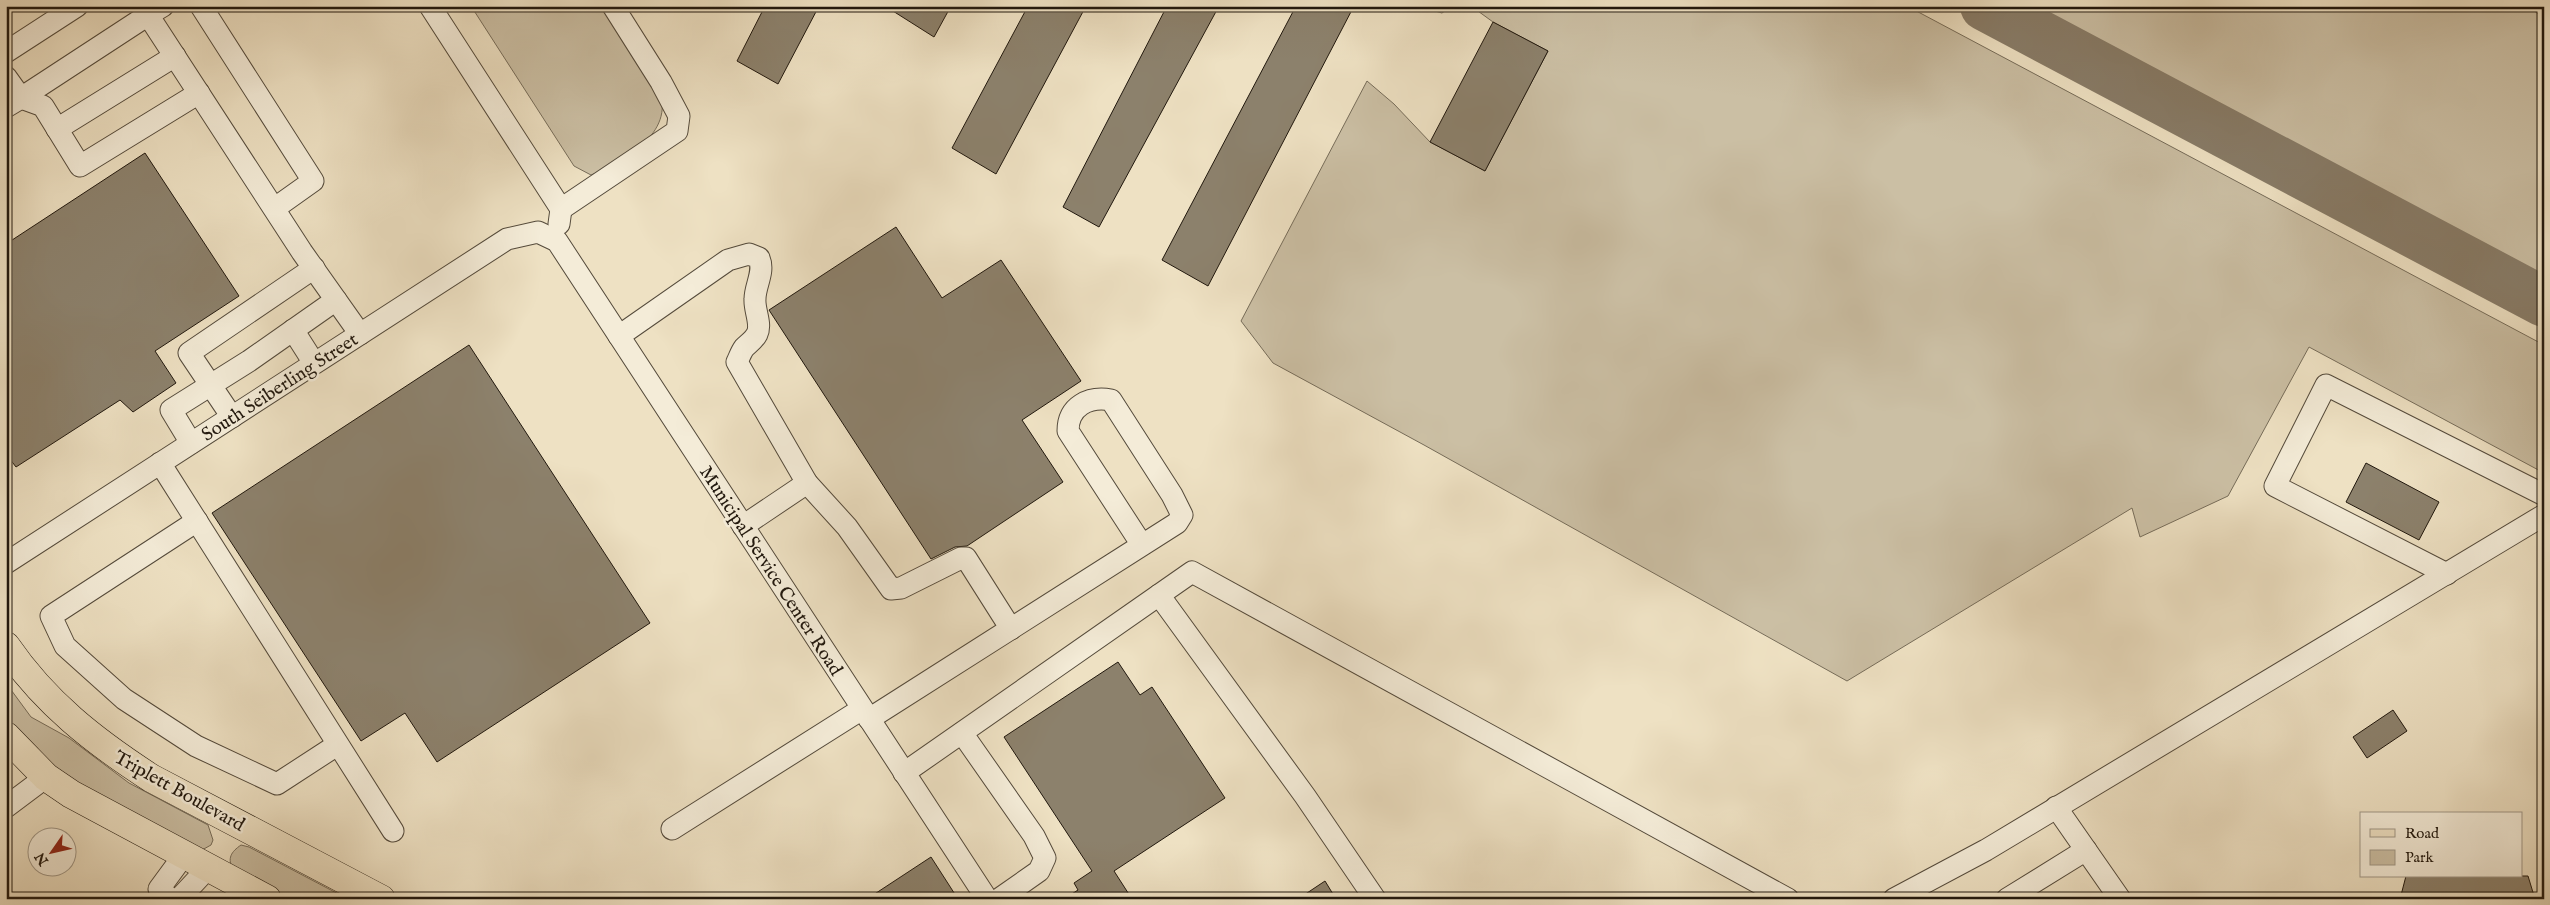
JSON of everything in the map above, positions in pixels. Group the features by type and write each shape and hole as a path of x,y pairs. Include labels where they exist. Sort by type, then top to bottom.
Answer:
{"main road":[{"name":"Triplett Boulevard","path":"6,646 16,661 66,716 117,756 151,778 381,899"},
{"path":"6,736 46,777 106,815 266,899"}],"street":[{"path":"6,52 77,6"},
{"path":"201,6 314,181 275,208"},
{"path":"430,6 561,209 557,241"},
{"path":"561,209 677,131 679,116 661,82 613,6"},
{"path":"14,103 156,10 175,56 314,268 360,334"},
{"path":"57,129 175,56"},
{"path":"6,77 14,103"},
{"path":"14,103 42,106 80,166 199,93"},
{"name":"South Seiberling Street","path":"6,563 514,236 538,232 557,241"},
{"name":"Municipal Service Center Road","path":"557,241 987,899"},
{"path":"619,336 728,260 749,254 759,258 761,272 755,289 754,301 759,328 752,341 743,349 737,362 807,484 847,527 891,588 901,588 961,558 966,558 1011,629"},
{"path":"232,417 189,352 314,268"},
{"path":"191,443 171,410 212,385 336,300"},
{"path":"292,330 314,364"},
{"path":"2447,574 2275,486 2326,385 2544,495"},
{"path":"672,829 1011,629 1177,523 1182,515 1172,495 1111,400 1098,398 1076,410 1068,419 1068,431 1142,545"},
{"path":"160,463 393,831"},
{"path":"743,526 807,484"},
{"path":"1894,899 1986,850 2544,515"},
{"path":"197,521 51,616 65,646 124,699 196,746 277,784 337,745"},
{"path":"904,773 1192,572 1788,899"},
{"path":"1159,595 1305,796 1375,899"},
{"path":"962,732 1034,836 1045,858 1039,871 999,899"},
{"path":"6,807 46,777"},
{"path":"2056,807 2120,899"},
{"path":"2007,899 2086,850"},
{"path":"171,899 159,889 184,855"},
{"path":"179,899 208,868"}],"green space":[{"path":"471,6 604,6 659,90 662,105 660,120 653,132 631,154 591,175 574,166"},
{"path":"1417,6 1452,6 1442,13"},
{"path":"1471,6 1907,6 2544,345 2544,473 2309,347 2228,496 2140,537 2132,508 1847,681 1273,363 1241,321 1367,81 1394,104 1430,142 1485,171 1548,51 1493,22"},
{"path":"1994,6 2525,6 2544,17 2544,295 2529,291"},
{"path":"6,683 31,717 69,738 129,783 208,825 213,840 211,845 202,850 95,797 51,766 25,742 6,718"},
{"path":"241,845 249,847 348,899 287,899 233,870 230,859 235,850"}],"building":[{"path":"765,6 819,6 778,84 737,61"},
{"path":"885,6 951,6 934,37"},
{"path":"1028,6 1086,6 996,174 952,148"},
{"path":"1167,6 1219,6 1099,227 1063,207"},
{"path":"1296,6 1354,6 1208,286 1162,260"},
{"path":"1493,22 1548,51 1485,171 1430,142"},
{"path":"145,153 239,296 155,351 176,383 133,412 120,400 16,467 6,454 6,244"},
{"path":"896,227 942,298 1001,260 1081,381 1022,420 1063,482 967,546 955,547 931,559 769,310"},
{"path":"469,345 650,623 437,762 405,713 361,741 212,513"},
{"path":"2366,463 2439,502 2419,540 2346,502"},
{"path":"1118,662 1140,695 1152,687 1225,798 1114,871 1132,899 1064,899 1078,890 1074,883 1092,871 1004,737"},
{"path":"2393,710 2407,731 2367,758 2353,737"},
{"path":"931,857 958,899 867,899"},
{"path":"2522,876 2528,876 2535,899 2400,899 2405,878 2522,878"},
{"path":"1325,881 1336,899 1298,899"}],"taxiway":[{"path":"1985,6 2544,302"}]}
